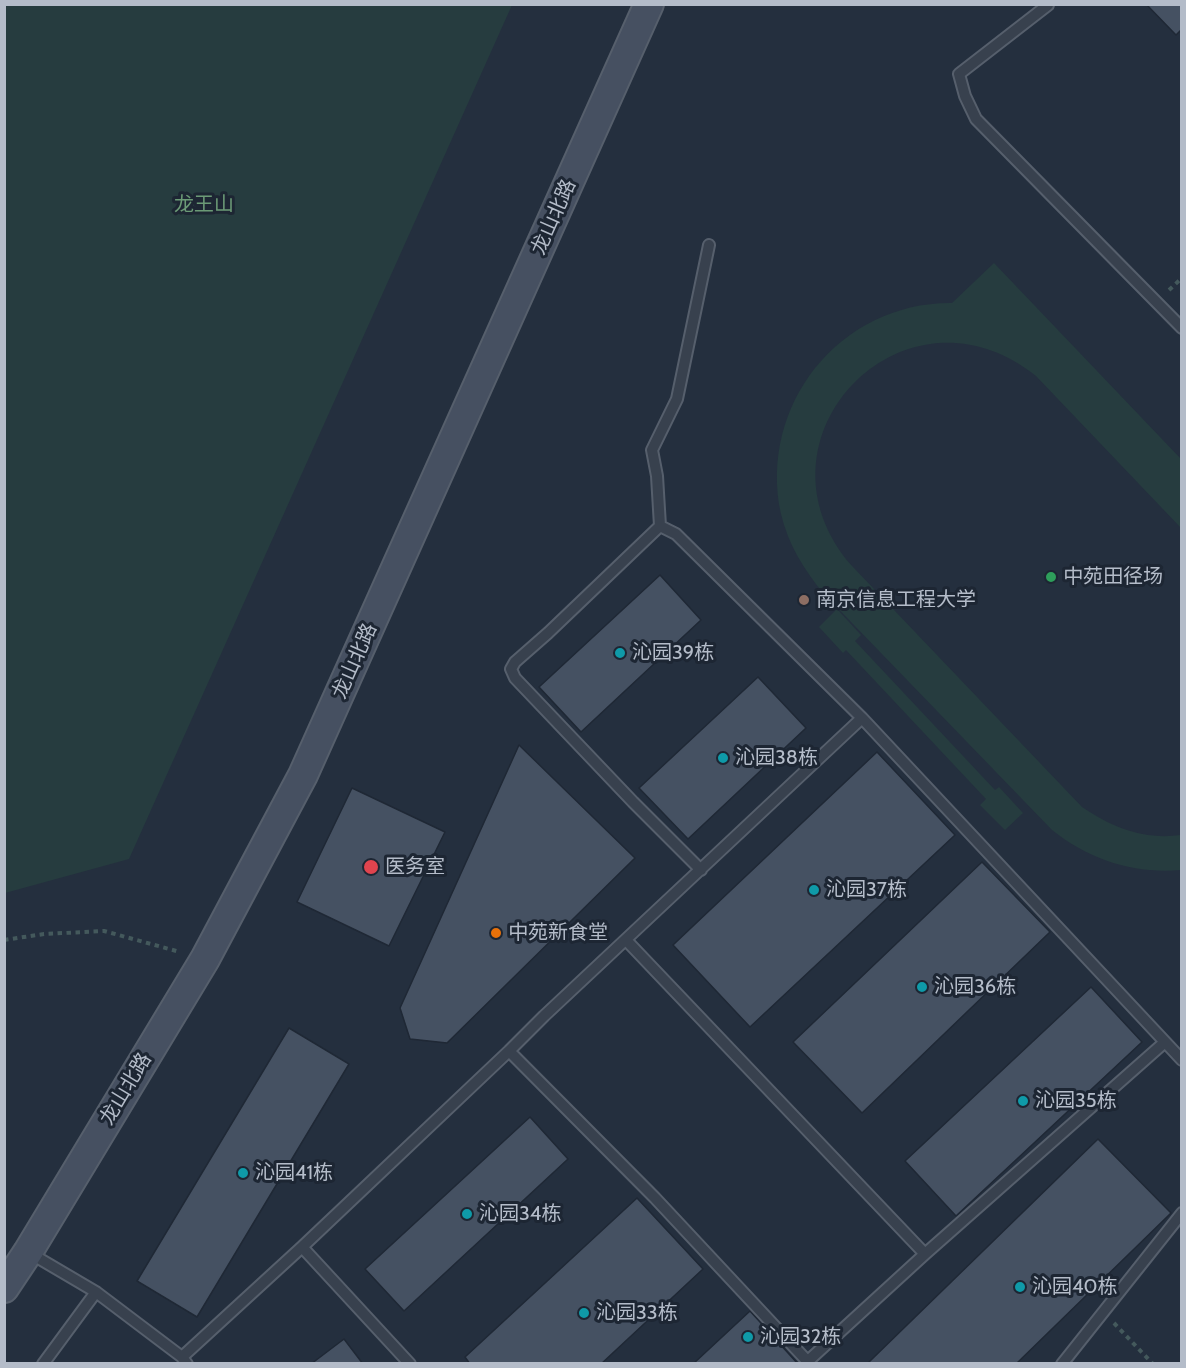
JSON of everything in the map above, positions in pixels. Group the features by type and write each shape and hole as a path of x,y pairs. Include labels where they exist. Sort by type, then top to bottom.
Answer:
{"street":[{"name":"龙山北路","path":"4,1288 205,959 303,775 649,4"}],"lane":[{"path":"1048,5 959,74 965,96 976,119 1182,328"},
{"path":"701,870 515,678 511,669 515,662 660,526 657,477 652,450 677,399 709,245"},
{"path":"660,526 676,534 862,718 1182,1060"},
{"path":"28,1252 96,1292 184,1360 544,1016 862,718"},
{"path":"626,940 925,1254"},
{"path":"509,1051 655,1198 809,1362 925,1254 1165,1042"},
{"path":"1062,1364 1182,1213"},
{"path":"302,1247 410,1364"},
{"path":"43,1364 96,1292"}],"path":[{"path":"4,940 44,934 104,932 205,959"},
{"path":"1103,1312 1153,1364"}],"green space":[{"name":"龙王山","path":"5,4 512,5 129,859 5,893"},
{"path":"994,263 1181,459 1181,528 1036,376 986,349 936,343 891,356 853,384 827,423 816,469 823,518 853,567 1082,807 1105,821 1129,831 1154,836 1181,835 1181,870 1146,870 1113,863 1081,849 1052,830 824,594 798,556 784,525 777,474 782,435 795,399 816,367 843,341 875,320 912,307 952,303"},
{"path":"837,609 861,635 855,641 995,790 999,787 1023,813 1005,830 980,805 986,799 846,650 843,653 819,627"}],"building":[{"path":"1146,4 1182,4 1182,29 1176,35"},
{"name":"沁园39栋","path":"660,575 701,620 581,732 539,687"},
{"name":"沁园38栋","path":"758,677 806,728 688,839 639,788"},
{"name":"中苑新食堂","path":"519,745 635,858 447,1043 410,1039 400,1008"},
{"name":"沁园37栋","path":"877,752 955,835 750,1027 673,945"},
{"name":"医务室","path":"352,788 445,832 389,946 297,902"},
{"name":"沁园36栋","path":"982,862 1050,932 862,1113 793,1042"},
{"name":"沁园35栋","path":"1091,987 1142,1042 956,1216 905,1161"},
{"name":"沁园41栋","path":"289,1028 349,1064 197,1317 137,1281"},
{"name":"沁园34栋","path":"530,1117 568,1159 404,1311 365,1269"},
{"name":"沁园40栋","path":"1098,1139 1171,1213 1016,1364 870,1364 869,1362"},
{"name":"沁园33栋","path":"637,1198 703,1269 601,1364 470,1364 465,1357"},
{"name":"沁园32栋","path":"750,1311 798,1364 693,1364"},
{"path":"344,1339 363,1364 311,1364"}],"place":[{"name":"中苑田径场","path":"1051,577"},
{"name":"南京信息工程大学","path":"804,600"},
{"name":"沁园39栋","path":"620,653"},
{"name":"沁园38栋","path":"723,758"},
{"name":"医务室","path":"371,867"},
{"name":"沁园37栋","path":"814,890"},
{"name":"中苑新食堂","path":"496,933"},
{"name":"沁园36栋","path":"922,987"},
{"name":"沁园35栋","path":"1023,1101"},
{"name":"沁园41栋","path":"243,1173"},
{"name":"沁园34栋","path":"467,1214"},
{"name":"沁园40栋","path":"1020,1287"},
{"name":"沁园33栋","path":"584,1313"},
{"name":"沁园32栋","path":"748,1337"}]}
